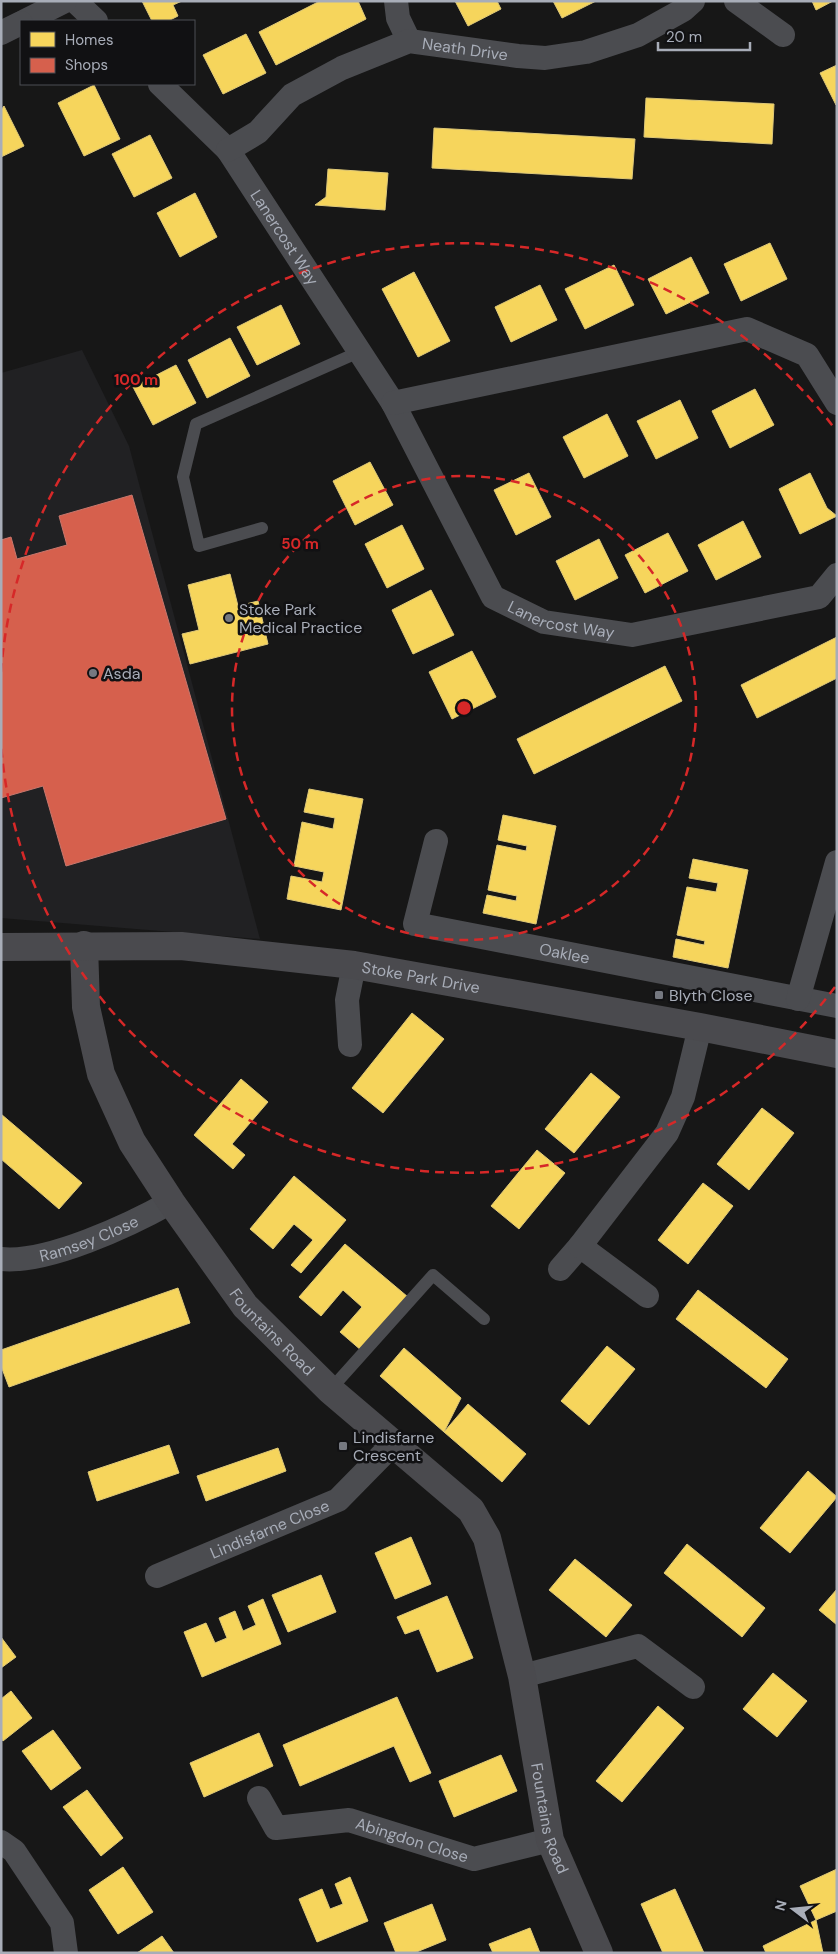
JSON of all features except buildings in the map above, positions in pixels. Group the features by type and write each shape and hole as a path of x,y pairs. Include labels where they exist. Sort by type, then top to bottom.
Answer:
{"street":[{"path":"27,20 65,1"},
{"path":"75,1 95,20"},
{"path":"396,1 398,18 409,41"},
{"name":"Neath Drive","path":"228,150 258,132 292,95 342,68 409,41 545,58 586,52 638,35 683,10 693,1"},
{"path":"736,1 783,35"},
{"path":"1,33 20,24"},
{"name":"Lanercost Way","path":"161,85 228,150 393,403 493,598 544,622 632,635 819,597 837,575"},
{"path":"393,403 747,329 807,355 837,402"},
{"name":"Oaklee","path":"436,840 415,924 837,1006"},
{"path":"798,999 837,862"},
{"name":"Stoke Park Drive","path":"1,947 84,945 181,946 354,965 700,1027 837,1054"},
{"name":"Fountains Road","path":"84,945 86,1007 101,1074 132,1142 171,1202 245,1306 330,1390 471,1510 487,1538 522,1676 550,1840 599,1953"},
{"path":"350,1045 347,1000 354,965"},
{"path":"560,1268 580,1246 667,1133 683,1097 700,1027"},
{"name":"Ramsey Close","path":"1,1258 30,1258 48,1254 130,1225 171,1202"},
{"path":"580,1246 647,1296"},
{"name":"Lindisfarne Close","path":"158,1576 338,1500 393,1444"},
{"path":"522,1676 638,1646 693,1687"},
{"name":"Abingdon Close","path":"260,1798 276,1828 349,1820 474,1859 550,1840"},
{"path":"1,1842 14,1851 62,1923 66,1953"}],"lane":[{"path":"262,528 199,546 183,477 196,424 359,352"},
{"path":"330,1390 433,1275 484,1319"}],"shaded area":[{"path":"82,350 129,446 260,939 1,918 1,373"}],"place":[{"name":"Stoke Park Medical Practice","path":"229,618"},
{"name":"Asda","path":"93,673"},
{"name":"Blyth Close","path":"659,995"},
{"name":"Lindisfarne Crescent","path":"343,1446"}]}
